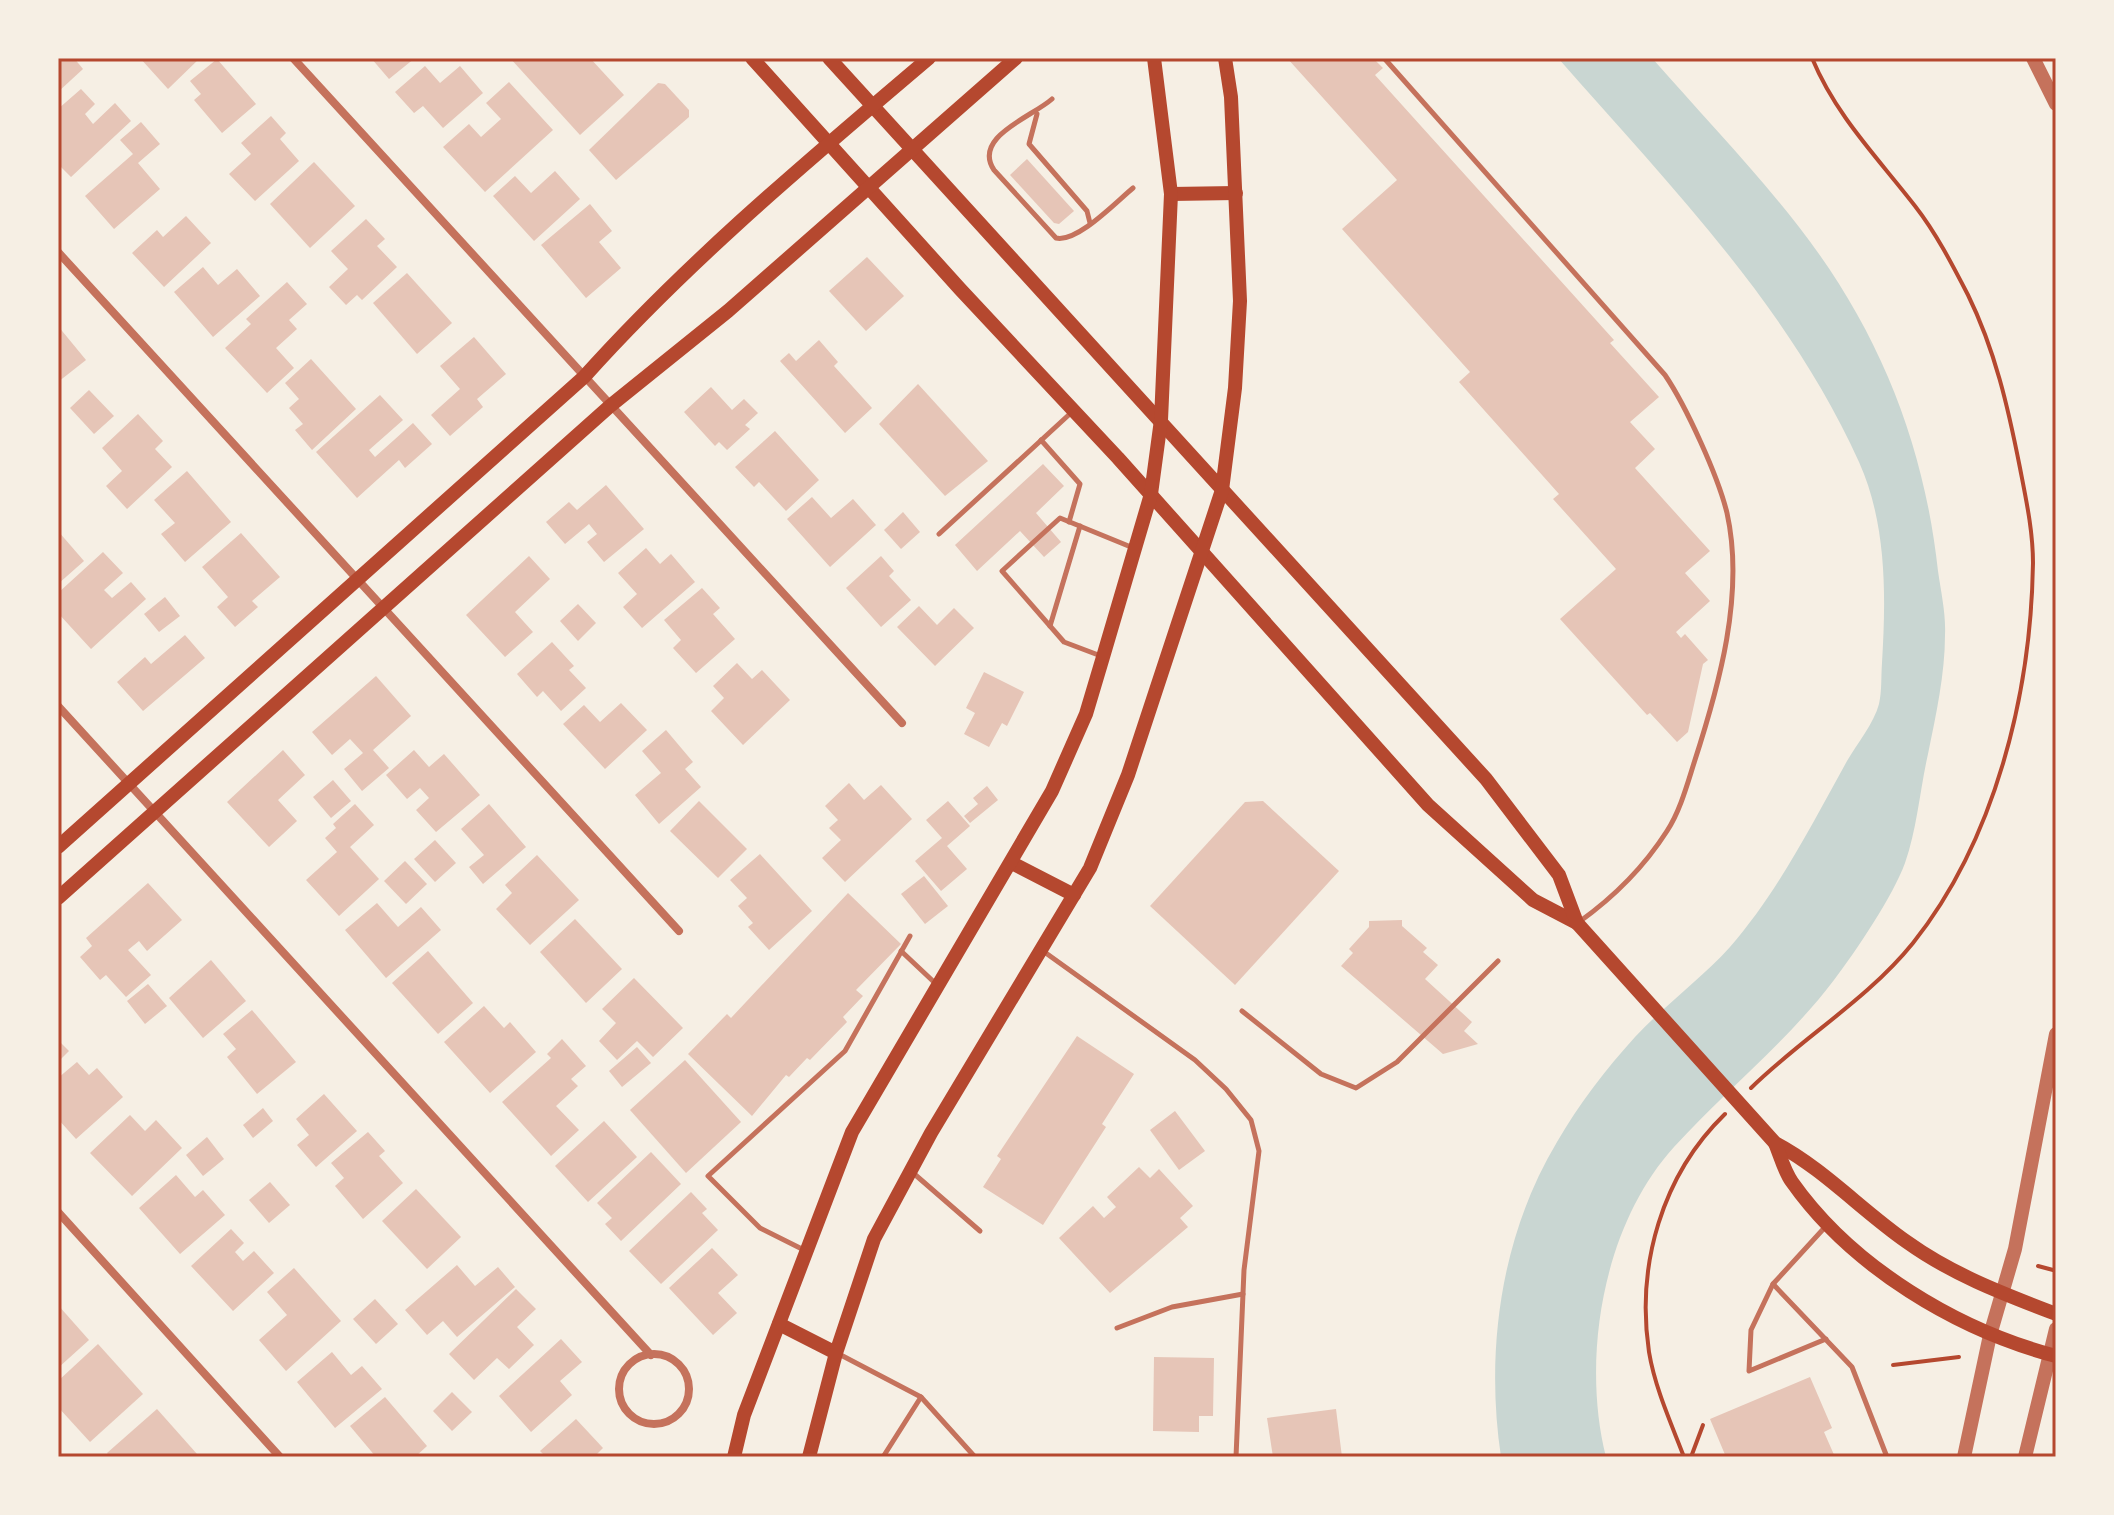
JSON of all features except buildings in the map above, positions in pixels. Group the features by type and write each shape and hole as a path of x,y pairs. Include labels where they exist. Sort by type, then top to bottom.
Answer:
{"main road":[{"path":"752,58 1151,494 1201,555 1428,805 1533,900 1577,923"},
{"path":"829,58 1486,779 1559,875 1577,923 1770,1137 1811,1163 1908,1243 1962,1275 2056,1314"},
{"path":"58,847 584,377 643,312 828,142 929,58"},
{"path":"58,898 153,809 610,406 728,311 867,185 1016,58"},
{"path":"734,1457 744,1415 852,1132 1052,791 1086,714 1136,549 1151,494 1161,420 1171,194 1154,58"},
{"path":"809,1457 836,1353 874,1239 931,1133 1090,868 1099,839 1128,775 1222,490 1235,388 1240,301 1231,97 1225,58"},
{"path":"1171,194 1236,193"},
{"path":"1012,863 1074,895"},
{"path":"1770,1137 1791,1181 1828,1224 1892,1281 1990,1335 2052,1355"},
{"path":"779,1324 836,1353"}],"street":[{"path":"293,58 902,723"},
{"path":"2038,60 2056,104"},
{"path":"58,252 679,931"},
{"path":"58,706 651,1355 673,1360 688,1382 684,1409 661,1424 635,1419 625,1410 619,1397 624,1370 633,1361 651,1355"},
{"path":"1964,1457 1990,1335 2015,1249 2056,1034"},
{"path":"58,1212 280,1457"},
{"path":"2025,1457 2056,1329"}],"lane":[{"path":"1384,58 1665,375 1682,401 1727,513 1732,586 1727,640 1710,715 1684,792 1668,830 1615,896 1577,923"},
{"path":"1052,99 1037,113 1012,124 990,146 989,163 1056,238 1065,240 1133,188"},
{"path":"1037,113 1029,144 1087,211 1090,223"},
{"path":"939,534 1074,410"},
{"path":"1041,440 1080,484 1069,522"},
{"path":"1103,657 1064,642 1002,571 1060,518 1136,549"},
{"path":"1050,626 1080,526"},
{"path":"807,1251 760,1228 708,1176 845,1051 910,936"},
{"path":"1042,950 1195,1060 1251,1120 1259,1151 1243,1294 1236,1457"},
{"path":"901,951 937,985"},
{"path":"1242,1011 1321,1074 1356,1088 1397,1062 1498,961"},
{"path":"912,1172 980,1231"},
{"path":"1826,1339 1749,1371 1751,1330 1773,1284 1828,1224"},
{"path":"1773,1284 1852,1367 1887,1457"},
{"path":"1117,1328 1172,1307 1243,1294"},
{"path":"836,1353 921,1397 975,1457"},
{"path":"883,1457 921,1397"}],"path":[{"path":"1750,1089 1782,1058 1887,974 1940,907 1965,866 1995,791 2008,745 2024,653 2033,562 2030,523 2007,394 1970,299 1918,209 1847,123 1812,58"},
{"path":"1684,1457 1660,1395 1649,1352 1646,1306 1649,1258 1658,1220 1675,1181 1708,1131 1729,1110"},
{"path":"2038,1266 2053,1270"},
{"path":"1893,1365 1959,1357"},
{"path":"1691,1457 1703,1425"}],"shaded area":[{"path":"1558,58 1652,58 1764,184 1827,266 1874,347 1909,433 1931,524 1944,611 1945,650 1940,694 1913,837 1892,891 1853,954 1816,1003 1674,1147 1650,1179 1630,1214 1604,1294 1598,1336 1596,1378 1606,1457 1501,1457 1495,1376 1502,1294 1522,1215 1538,1178 1593,1087 1635,1037 1730,947 1764,904 1869,726 1881,694 1884,587 1880,535 1859,462 1798,351 1762,299 1684,201"}]}
